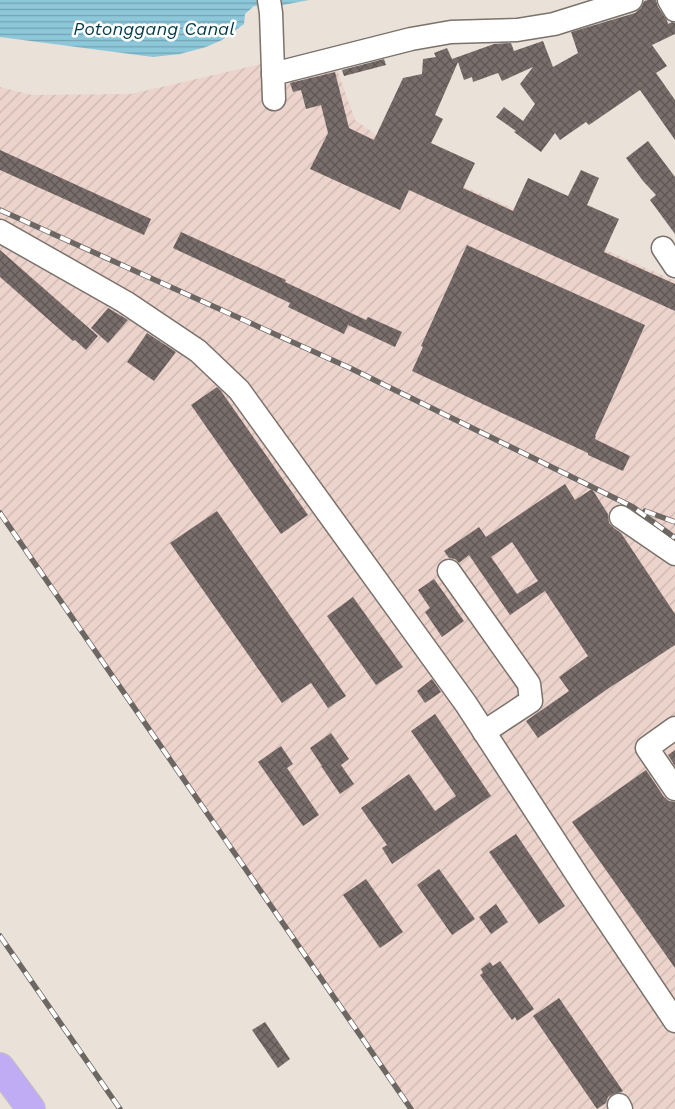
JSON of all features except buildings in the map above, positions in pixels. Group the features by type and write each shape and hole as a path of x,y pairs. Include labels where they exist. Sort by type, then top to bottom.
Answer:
{"main road":[{"path":"0,1067 31,1109"}],"street":[{"path":"273,74 411,39 451,32 517,30 554,24 631,0"},
{"path":"669,0 675,10"},
{"path":"270,7 274,98"},
{"path":"0,232 125,302 166,329 198,351 239,390 466,704 673,1013"},
{"path":"621,516 675,554"},
{"path":"449,571 529,684 531,702 484,732"},
{"path":"675,728 646,748 675,789"}],"shaded area":[{"path":"327,49 335,64 355,120 425,169 675,281 675,1109 411,1109 0,513 0,87 32,95 131,94"}],"water":[{"name":"Potonggang Canal","path":"0,0 309,0 283,5 254,6 245,14 244,24 222,40 206,47 180,54 153,57 0,37"}],"railway":[{"path":"0,210 350,368 633,507 675,538"},
{"path":"645,511 675,522"},
{"path":"0,513 411,1109"},
{"path":"0,936 120,1109"}]}
